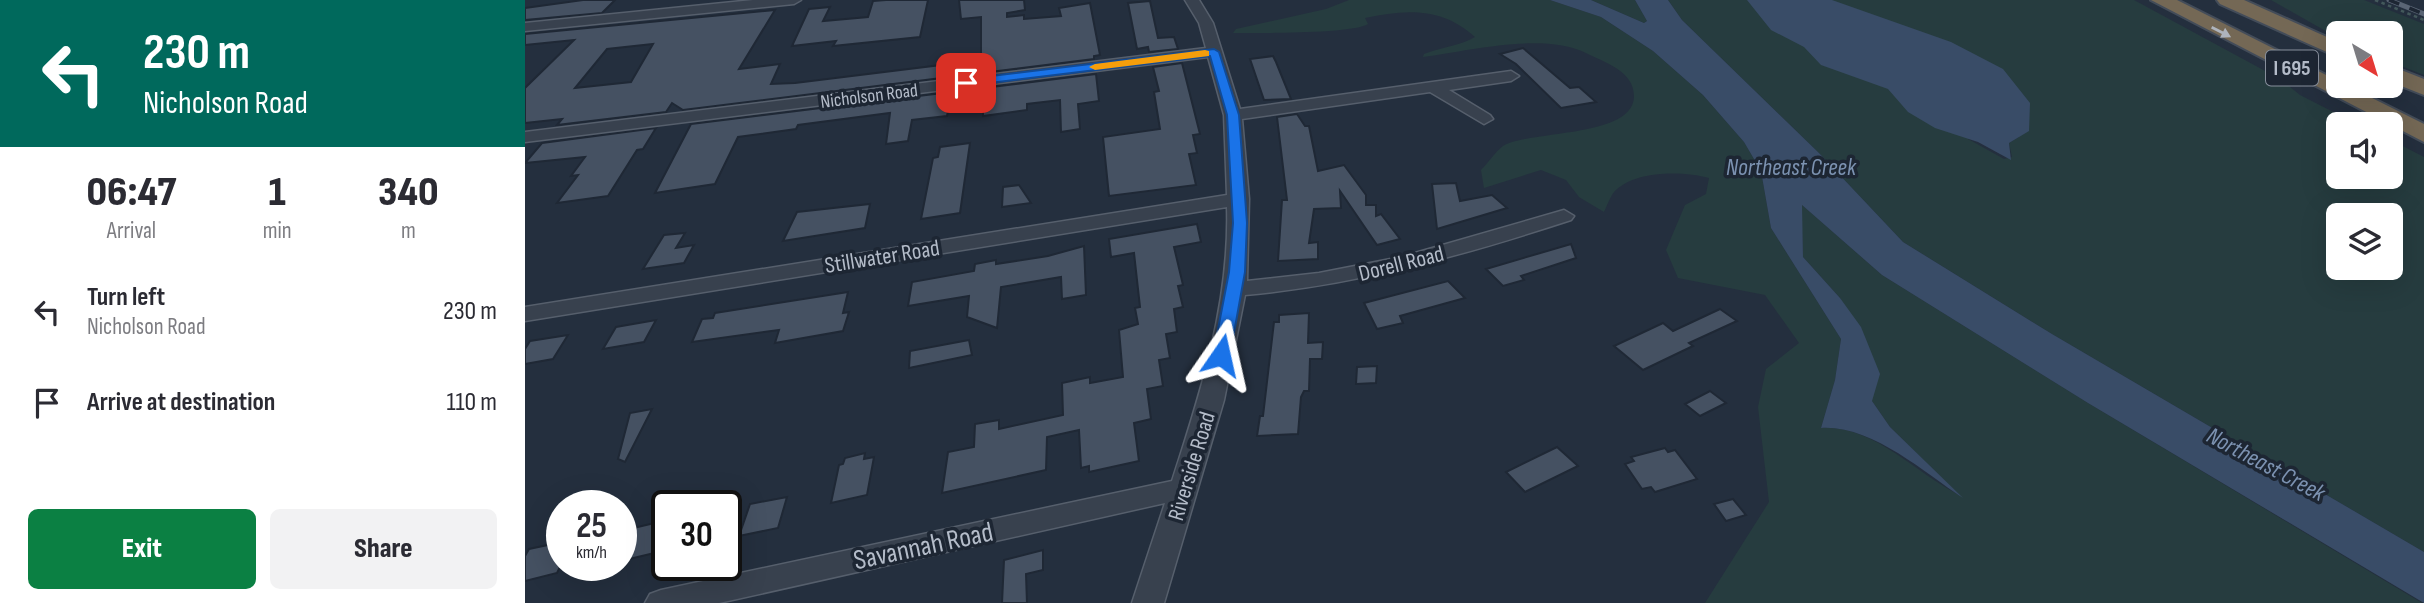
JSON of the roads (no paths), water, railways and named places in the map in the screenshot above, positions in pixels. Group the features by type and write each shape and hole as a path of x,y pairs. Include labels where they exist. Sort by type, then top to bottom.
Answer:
{"highway":[{"name":"I 695","path":"2161,0 2424,134"},
{"name":"I 695","path":"2227,0 2326,45"},
{"path":"2403,78 2424,88"}],"street":[{"path":"525,27 795,0"},
{"name":"Riverside Road","path":"1148,603 1186,488 1211,400 1234,289 1239,248 1239,200 1233,115 1206,23 1192,0"},
{"name":"Nicholson Road","path":"525,137 1214,52"},
{"path":"1233,115 1511,76"},
{"path":"1433,86 1484,119"},
{"name":"Stillwater Road","path":"525,313 1239,200"},
{"name":"Dorell Road","path":"1234,289 1333,279 1385,269 1564,216"},
{"name":"Savannah Road","path":"661,603 1186,488"}],"water":[{"name":"Northeast Creek","path":"1550,0 1591,0 1644,23 1647,21 1635,0 1668,0 1682,20 1819,153 1903,242 2052,334 2424,552 2424,603 2088,403 1882,275 1802,205 1803,257 1840,298 1861,327 1880,374 1872,401 1890,427 1963,498 1878,442 1840,429 1821,428 1835,380 1841,339 1771,228 1761,171 1744,142 1703,95 1653,51 1601,17"},
{"path":"1747,0 1832,0 1951,42 2003,69 2030,103 2029,131 2009,143 2011,160 1978,142 1935,128 1908,112 1888,89 1821,65 1804,47 1771,30"}],"railway":[{"path":"2389,0 2424,14"}]}
